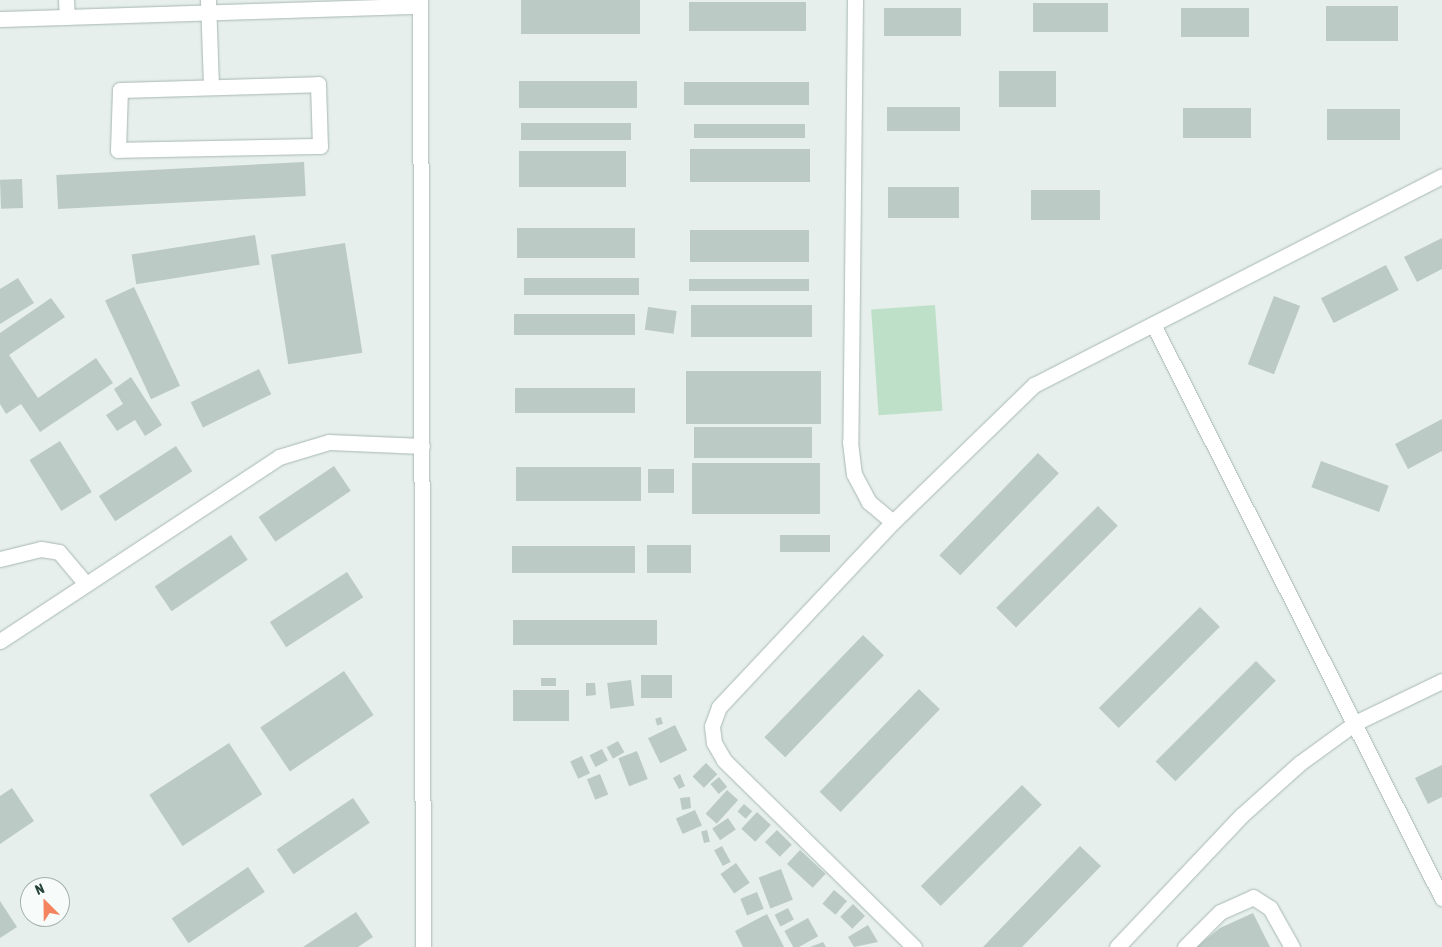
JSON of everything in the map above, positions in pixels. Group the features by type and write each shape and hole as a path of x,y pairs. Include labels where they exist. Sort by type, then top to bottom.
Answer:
{"street":[{"path":"66,0 67,17"},
{"path":"855,0 850,442 854,474 869,502 893,522"},
{"path":"0,19 67,17 208,7 420,3 423,947"},
{"path":"208,7 211,86"},
{"path":"318,84 320,146 118,150 120,90 211,86 318,84"},
{"path":"914,947 724,760 714,743 712,726 720,707 893,522 1034,385 1442,176"},
{"path":"1153,324 1442,898"},
{"path":"0,641 279,457 329,442 422,446"},
{"path":"0,559 41,549 58,552 86,584"},
{"path":"1117,947 1242,815 1300,763 1355,723 1442,681"},
{"path":"1185,947 1220,912 1253,897 1270,908 1292,947"}],"green space":[{"path":"935,305 942,411 879,415 871,309"}],"building":[{"path":"521,0 640,0 640,34 521,34"},
{"path":"689,2 806,2 806,31 689,31"},
{"path":"1033,3 1108,3 1108,32 1033,32"},
{"path":"1326,6 1398,6 1398,41 1326,41"},
{"path":"884,8 961,8 961,36 884,36"},
{"path":"1181,8 1249,8 1249,37 1181,37"},
{"path":"999,71 1056,71 1056,107 999,107"},
{"path":"519,81 637,81 637,108 519,108"},
{"path":"684,82 809,82 809,105 684,105"},
{"path":"887,107 960,107 960,131 887,131"},
{"path":"1183,108 1251,108 1251,138 1183,138"},
{"path":"1327,109 1400,109 1400,140 1327,140"},
{"path":"521,123 631,123 631,140 521,140"},
{"path":"694,124 805,124 805,138 694,138"},
{"path":"690,149 810,149 810,182 690,182"},
{"path":"519,151 626,151 626,187 519,187"},
{"path":"304,162 306,196 58,209 56,175"},
{"path":"22,179 23,208 1,209 0,180"},
{"path":"888,187 959,187 959,218 888,218"},
{"path":"1031,190 1100,190 1100,220 1031,220"},
{"path":"517,228 635,228 635,258 517,258"},
{"path":"690,230 809,230 809,262 690,262"},
{"path":"255,235 260,265 136,284 132,255"},
{"path":"1442,238 1442,269 1417,282 1404,257"},
{"path":"345,243 362,353 288,364 271,255"},
{"path":"1386,265 1399,290 1334,323 1321,298"},
{"path":"18,278 34,303 0,324 0,289"},
{"path":"524,278 639,278 639,295 524,295"},
{"path":"689,279 809,279 809,291 689,291"},
{"path":"134,287 180,386 151,399 105,301"},
{"path":"1274,296 1300,306 1274,374 1248,364"},
{"path":"51,298 65,317 9,355 38,398 96,358 113,383 40,432 21,404 6,414 0,404 0,333"},
{"path":"691,305 812,305 812,337 691,337"},
{"path":"648,307 677,311 674,334 645,330"},
{"path":"514,314 635,314 635,335 514,335"},
{"path":"259,369 271,394 203,427 191,402"},
{"path":"686,371 821,371 821,424 686,424"},
{"path":"131,377 162,425 145,436 135,420 117,431 106,415 123,404 114,389"},
{"path":"515,388 635,388 635,413 515,413"},
{"path":"1442,419 1442,451 1408,469 1395,444"},
{"path":"694,427 812,427 812,458 694,458"},
{"path":"60,441 92,492 61,511 29,460"},
{"path":"176,446 192,471 115,521 99,496"},
{"path":"1038,453 1059,473 960,575 939,555"},
{"path":"1321,461 1389,486 1379,512 1311,487"},
{"path":"692,463 820,463 820,514 692,514"},
{"path":"334,466 351,491 275,542 259,517"},
{"path":"516,467 641,467 641,501 516,501"},
{"path":"648,469 674,469 674,493 648,493"},
{"path":"1098,506 1118,526 1016,628 996,608"},
{"path":"231,535 248,560 172,611 155,586"},
{"path":"780,535 830,535 830,552 780,552"},
{"path":"647,545 691,545 691,573 647,573"},
{"path":"512,546 635,546 635,573 512,573"},
{"path":"347,572 363,597 286,647 270,622"},
{"path":"1200,607 1220,627 1119,728 1099,708"},
{"path":"513,620 657,620 657,645 513,645"},
{"path":"863,635 884,655 785,757 764,737"},
{"path":"1256,661 1276,681 1175,781 1156,761"},
{"path":"344,671 374,715 290,771 260,727"},
{"path":"641,675 672,675 672,698 641,698"},
{"path":"541,678 556,678 556,686 541,686"},
{"path":"631,680 634,706 610,709 607,683"},
{"path":"586,683 595,683 596,695 586,696"},
{"path":"919,689 940,709 841,812 820,792"},
{"path":"513,690 569,690 569,721 513,721"},
{"path":"661,717 663,724 657,725 655,719"},
{"path":"675,725 687,750 660,763 648,738"},
{"path":"618,741 624,752 613,759 607,747"},
{"path":"229,743 262,794 183,846 149,795"},
{"path":"602,749 608,761 595,767 590,755"},
{"path":"637,751 648,779 629,786 618,758"},
{"path":"582,756 590,773 578,779 570,761"},
{"path":"706,763 717,774 704,788 693,776"},
{"path":"1442,765 1442,797 1428,804 1415,778"},
{"path":"600,774 608,794 595,800 587,779"},
{"path":"680,774 685,786 679,789 673,778"},
{"path":"719,777 727,787 719,794 710,784"},
{"path":"1022,785 1042,805 941,906 921,886"},
{"path":"12,788 34,821 0,844 0,796"},
{"path":"727,790 738,800 717,824 706,814"},
{"path":"690,797 691,808 682,810 680,798"},
{"path":"353,798 370,823 294,874 277,849"},
{"path":"744,804 752,811 746,819 737,812"},
{"path":"695,810 702,826 683,834 676,819"},
{"path":"757,812 771,825 755,842 741,829"},
{"path":"728,818 736,830 720,840 712,829"},
{"path":"707,830 710,842 704,843 701,831"},
{"path":"777,830 792,845 780,857 765,842"},
{"path":"722,846 731,862 723,866 714,850"},
{"path":"1080,846 1101,866 1022,947 983,947"},
{"path":"800,850 826,874 813,888 787,864"},
{"path":"736,863 750,883 734,894 720,874"},
{"path":"248,867 265,892 189,943 172,918"},
{"path":"781,869 793,900 770,908 759,878"},
{"path":"834,890 847,901 835,915 822,904"},
{"path":"757,892 764,909 747,915 740,899"},
{"path":"0,901 17,927 0,938"},
{"path":"853,904 865,916 852,929 840,917"},
{"path":"788,908 794,920 781,926 775,915"},
{"path":"356,912 373,937 358,947 303,947"},
{"path":"1253,913 1270,947 1196,947 1220,928"},
{"path":"767,914 784,947 743,947 735,931"},
{"path":"808,918 818,936 799,947 793,947 784,931"},
{"path":"868,925 878,942 854,947 848,937"},
{"path":"823,942 826,947 810,947"}]}
